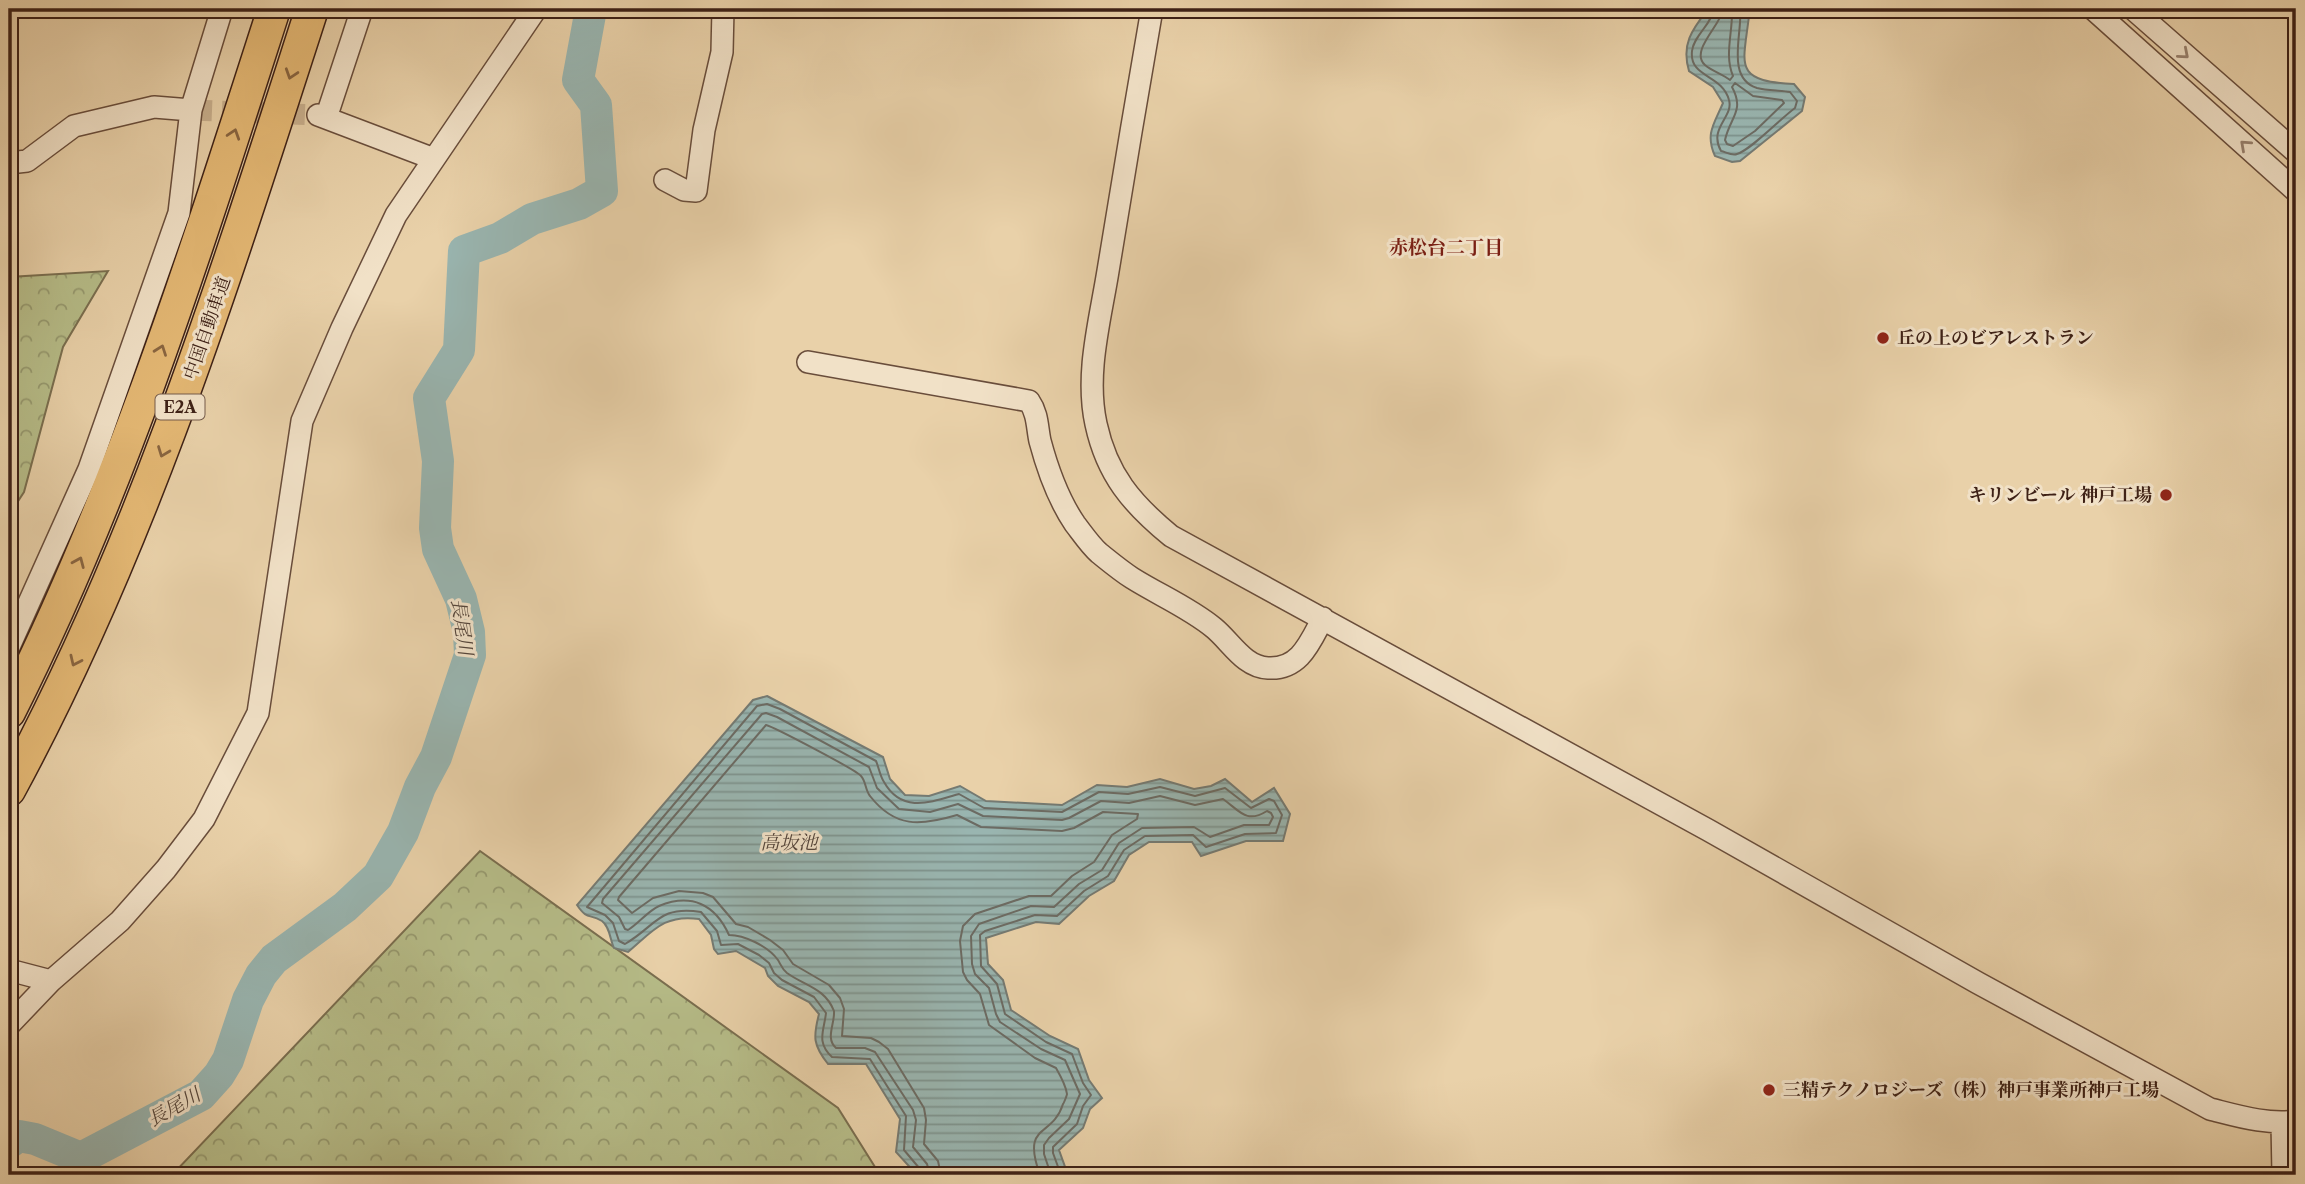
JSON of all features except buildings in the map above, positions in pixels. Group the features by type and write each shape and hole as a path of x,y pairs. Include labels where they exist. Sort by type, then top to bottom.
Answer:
{"highway":[{"name":"中国自動車道","path":"9,712 77,568 141,406 181,294 274,9"},
{"name":"中国自動車道","path":"9,790 75,661 151,484 213,311 312,9"}],"street":[{"path":"9,647 89,468 179,213 191,110 222,9"},
{"path":"362,9 322,117 434,159"},
{"path":"9,1025 51,981 120,921 166,869 204,819 258,713 302,421 342,328 396,215 536,9"},
{"path":"666,180 684,190 696,191 704,130 722,52 723,9"},
{"path":"1152,9 1094,359 1091,394 1096,425 1107,458 1121,488 1147,517 1171,536 2210,1109 2250,1119 2289,1122 2283,1175"},
{"path":"2093,9 2296,191"},
{"path":"2133,9 2296,152"},
{"path":"9,163 27,161 74,126 153,107 191,110"},
{"path":"808,362 1029,401 1035,410 1054,488 1074,523 1095,550 1130,577 1213,627 1244,659 1257,666 1285,666 1295,661 1305,652 1323,618"},
{"path":"9,970 51,981"}],"green space":[{"path":"108,271 63,347 24,492 9,515 9,277"},
{"path":"480,851 838,1108 880,1175 172,1175"}],"water":[{"path":"1708,9 1746,9 1749,16 1745,47 1746,68 1760,79 1794,84 1805,97 1802,111 1740,161 1732,162 1715,156 1711,135 1723,103 1713,87 1689,71 1687,45"},
{"name":"高坂池","path":"767,696 883,757 890,779 905,795 929,796 960,786 986,801 1062,805 1097,785 1127,787 1160,779 1194,789 1211,786 1225,779 1252,802 1274,788 1290,814 1283,841 1246,841 1201,856 1192,842 1149,842 1129,855 1114,881 1089,896 1059,924 1036,922 986,938 988,964 1003,980 1011,1010 1050,1036 1078,1049 1089,1080 1102,1098 1090,1109 1083,1128 1059,1150 1068,1175 917,1175 896,1152 900,1119 866,1064 828,1064 823,1057 816,1040 819,1014 809,1002 778,986 768,976 765,968 736,951 718,954 711,935 699,919 687,918 668,922 652,931 628,952 614,948 605,924 586,915 577,905 753,700"}],"waterway":[{"name":"長尾川","path":"9,1143 19,1136 35,1139 81,1158 201,1095 228,1060 248,1000 261,975 274,959 345,907 378,876 403,832 420,787 436,757 470,655 469,632 461,599 438,549 435,528 438,461 429,398 459,350 464,251 500,238 532,219 579,204 602,191 596,105 578,80 591,9"}],"tunnel":[{"path":"191,110 318,115"}],"place":[{"name":"丘の上のビアレストラン","path":"1883,338"},
{"name":"キリンビール 神戸工場","path":"2166,495"},
{"name":"三精テクノロジーズ（株）神戸事業所神戸工場","path":"1769,1090"}],"district":[{"name":"赤松台二丁目","path":"1446,247"}]}
